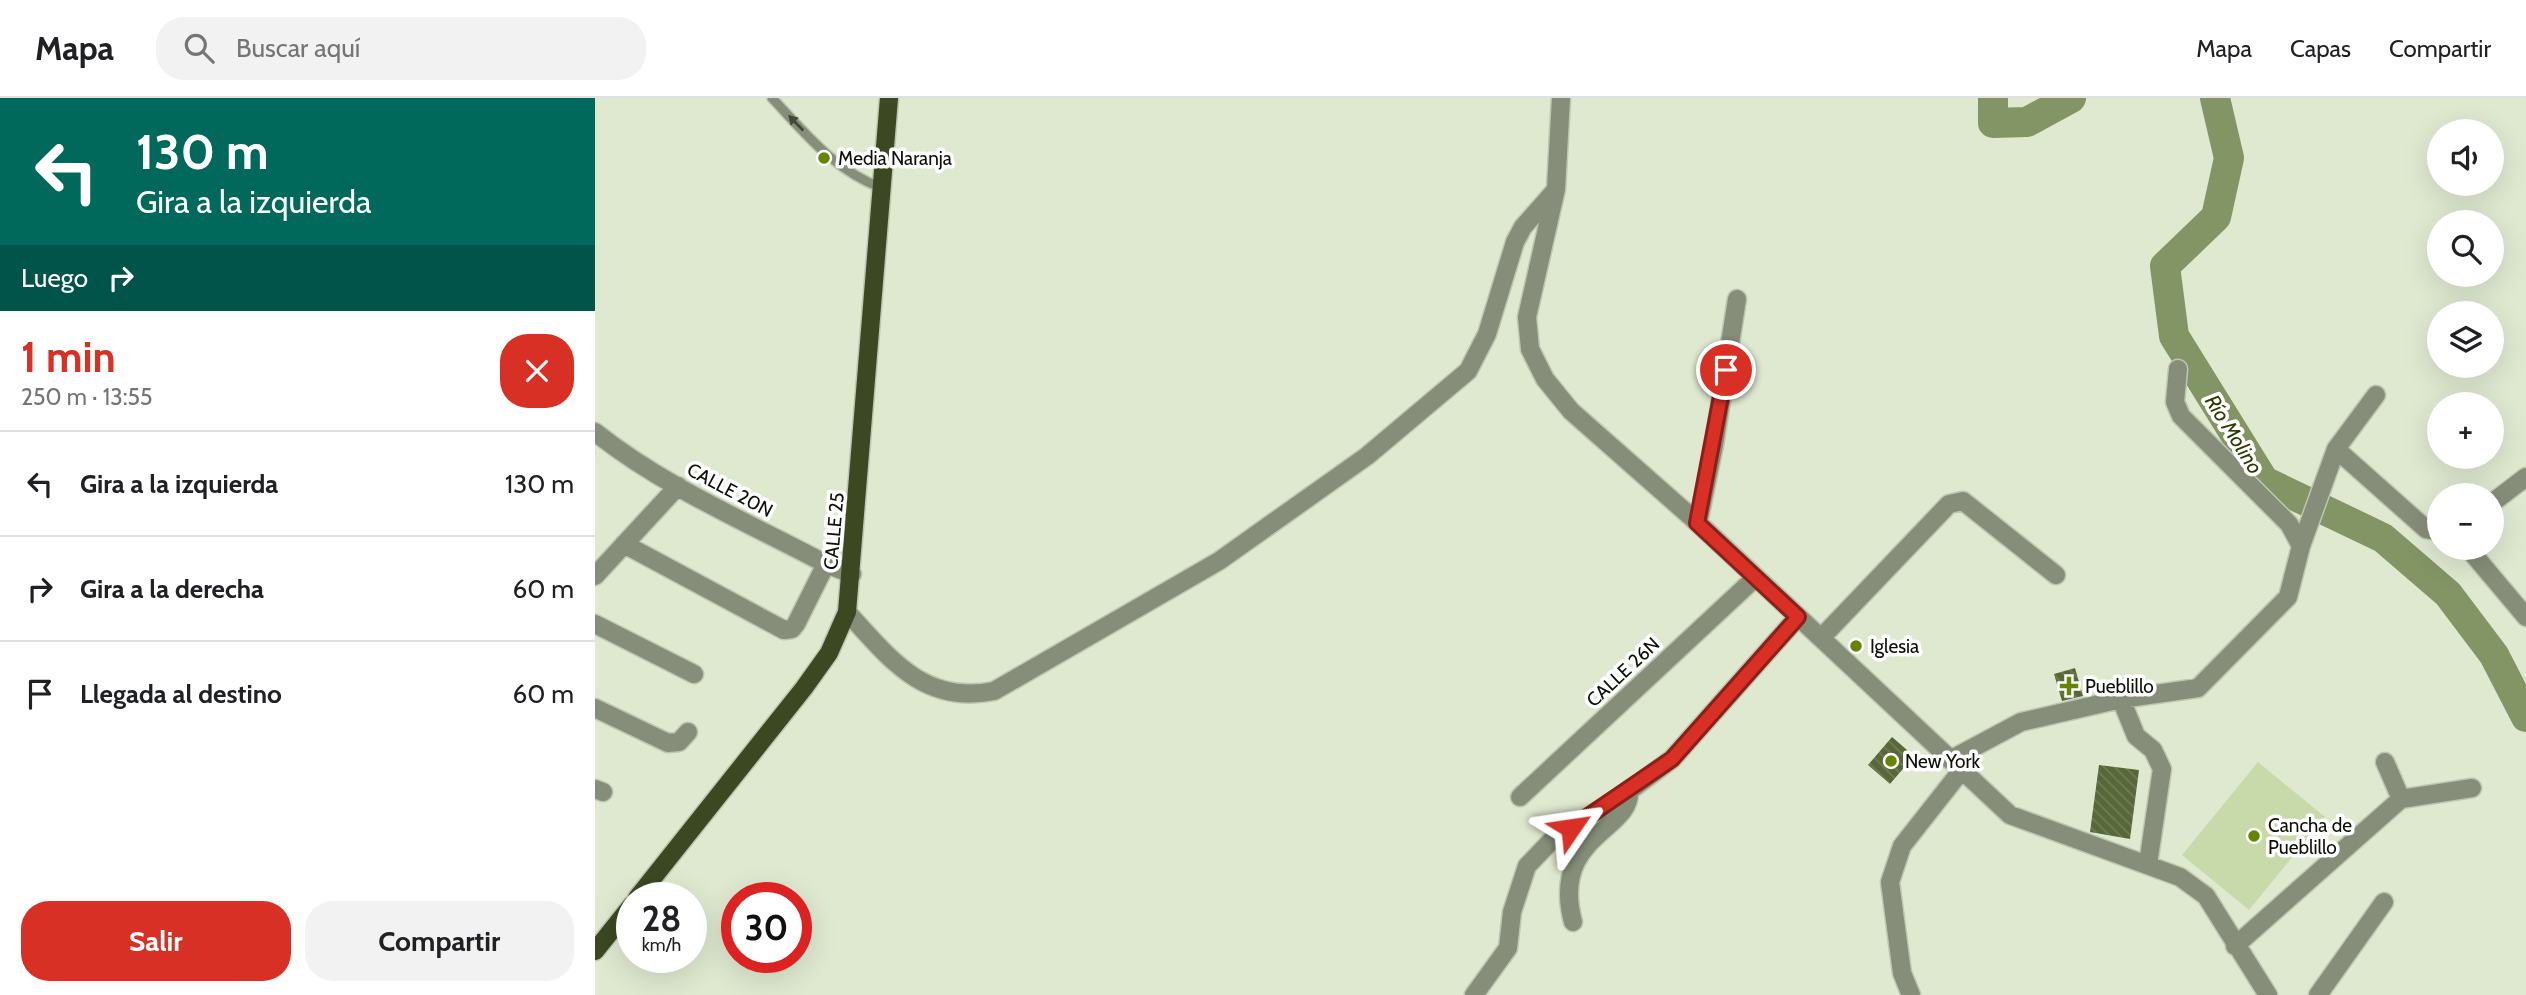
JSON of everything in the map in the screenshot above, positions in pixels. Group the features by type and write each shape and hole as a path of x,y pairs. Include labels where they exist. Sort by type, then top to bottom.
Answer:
{"main road":[{"name":"CALLE 25","path":"650,882 804,688 829,653 847,612 889,98"},
{"path":"595,951 616,925"}],"street":[{"path":"1561,98 1556,189 1527,317 1530,349 1545,379 1571,411 1697,523 2010,814 2180,877 2206,896 2235,946 2269,995"},
{"path":"847,612 890,659 918,681 941,692 972,695 995,691 1219,561 1367,456 1468,371 1487,334 1519,235 1556,189"},
{"path":"1697,523 1714,445 1737,299"},
{"path":"2178,369 2175,402 2181,416 2289,524 2301,546"},
{"path":"1911,995 1902,973 1890,882 1902,846 1956,766 2021,722 2121,699 2197,688 2288,597 2301,546 2336,449 2376,395"},
{"name":"CALLE 20N","path":"595,432 622,454 678,486 852,575"},
{"path":"2336,449 2427,529"},
{"path":"2504,494 2526,477"},
{"path":"595,576 678,486"},
{"path":"1821,638 1949,504 1957,500 1963,501 2056,575"},
{"path":"624,544 784,629 792,629 796,624 826,564"},
{"path":"2480,560 2526,617"},
{"name":"CALLE 26N","path":"1520,797 1755,578"},
{"path":"1473,995 1508,948 1512,912 1527,866 1551,841 1629,792 1672,759 1798,617"},
{"path":"595,624 694,674"},
{"path":"2121,699 2136,736 2153,750 2162,769 2148,864"},
{"path":"595,708 668,743 679,742 688,732"},
{"path":"2385,762 2400,799"},
{"path":"2235,946 2400,799 2472,789"},
{"path":"1573,922 1567,901 1569,880 1577,857 1625,808 1629,792"},
{"path":"2318,995 2384,902"}],"lane":[{"path":"772,98 836,164 859,179 882,188"}],"green space":[{"name":"Cancha de Pueblillo","path":"2258,762 2325,817 2249,910 2182,855"}],"building":[{"name":"Pueblillo","path":"2075,668 2083,696 2062,701 2054,674"},
{"name":"New York","path":"1892,737 1914,756 1890,784 1868,765"},
{"path":"2099,765 2139,770 2130,839 2090,832"}],"waterway":[{"name":"Río Molino","path":"1993,98 1993,123 2027,122 2071,98"},
{"name":"Río Molino","path":"2215,98 2229,158 2216,217 2165,266 2174,336 2264,481 2383,538 2448,594 2494,655 2526,717"}],"place":[{"name":"Media Naranja","path":"824,158"},
{"name":"Iglesia","path":"1856,646"},
{"name":"Pueblillo","path":"2069,686"},
{"name":"New York","path":"1891,761"},
{"name":"Cancha de Pueblillo","path":"2254,836"}],"route":[{"path":"1571,828 1629,792 1672,759 1798,617 1697,523 1714,445 1726,370"}]}
